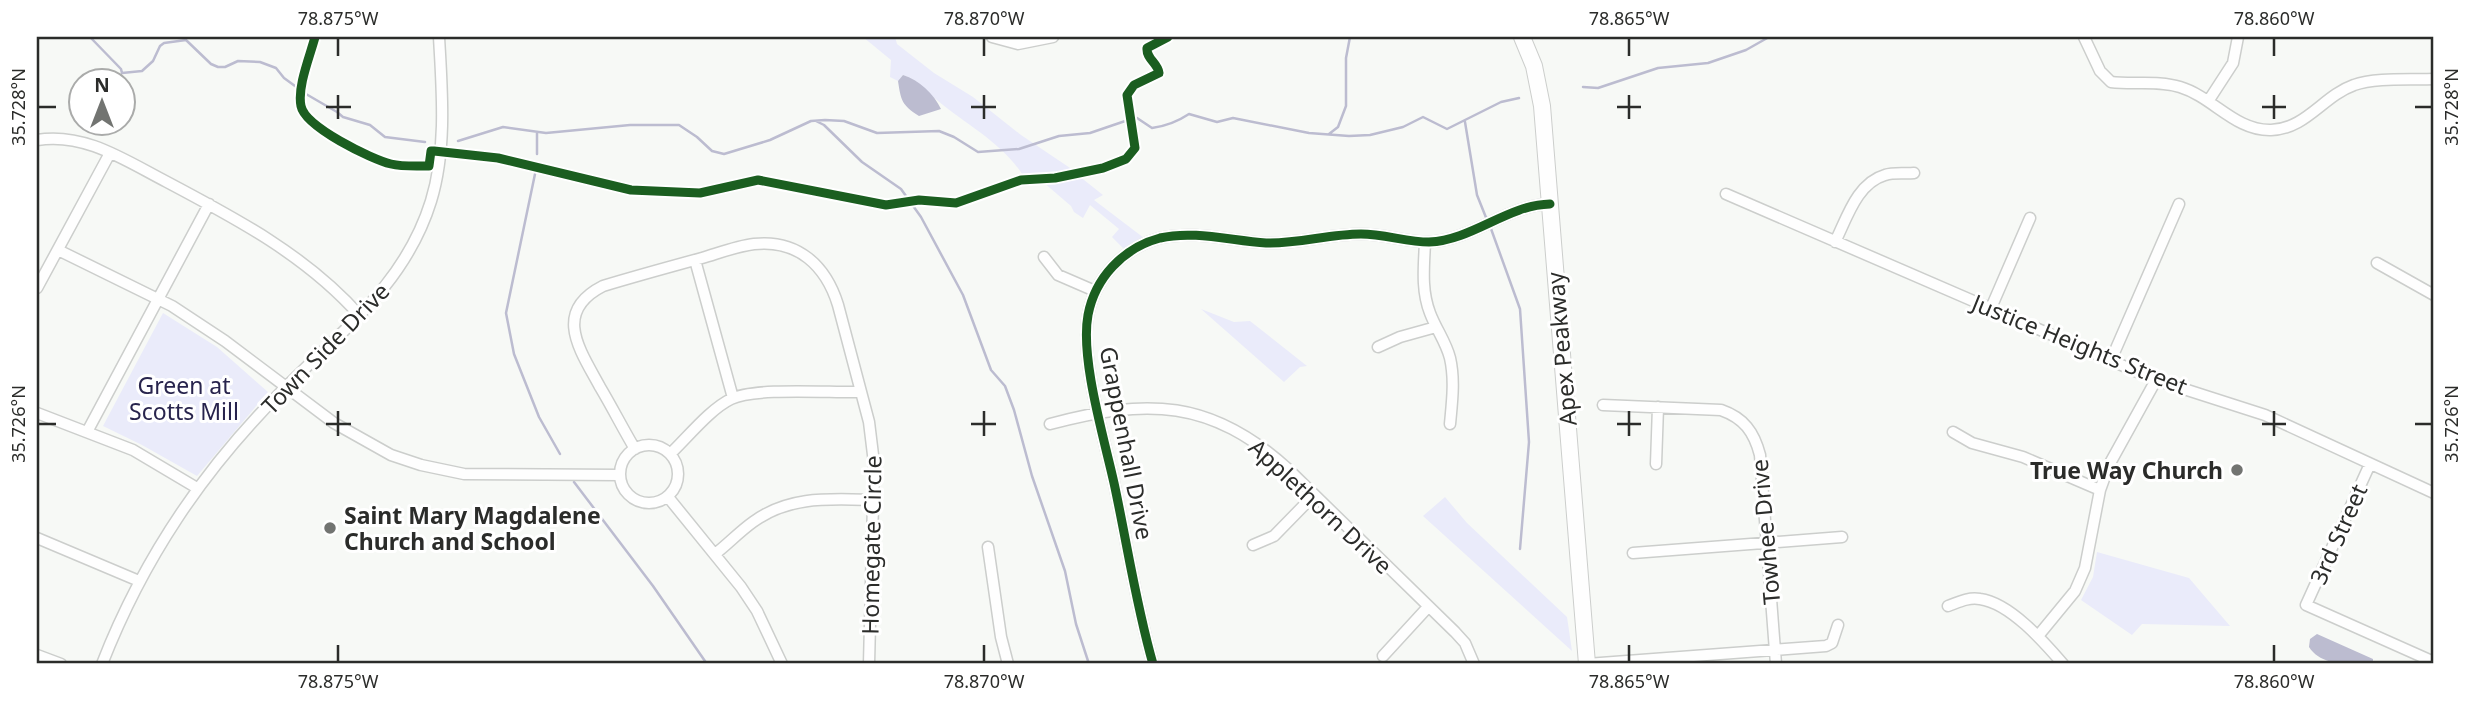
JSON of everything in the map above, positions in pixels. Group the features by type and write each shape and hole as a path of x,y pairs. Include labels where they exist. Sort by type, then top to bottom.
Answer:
{"main road":[{"name":"Apex Peakway","path":"1522,37 1534,66 1542,106 1587,664"}],"street":[{"name":"Town Side Drive","path":"102,664 139,581 173,522 197,488 285,388 360,316 391,281 411,249 431,201 441,152 439,37"},
{"path":"992,37 1018,44 1053,37"},
{"path":"2084,37 2100,71 2111,82 2172,85 2209,100 2230,117 2250,127 2267,130 2279,130 2299,122 2354,85 2434,79"},
{"path":"2209,100 2233,63 2238,37"},
{"path":"37,140 72,139 110,153 209,204 256,230 294,256 317,274 360,316"},
{"path":"37,288 110,153"},
{"path":"1835,242 1859,194 1871,182 1888,174 1914,173"},
{"name":"Justice Heights Street","path":"1726,194 2156,380 2265,415 2434,493"},
{"path":"87,432 209,204"},
{"name":"Grappenhall Drive","path":"1153,664 1099,414 1087,338 1088,318 1095,291 1109,271 1125,255 1140,246 1168,237 1270,243 1363,234 1426,242 1458,236 1527,208 1550,204"},
{"path":"2112,360 2179,204"},
{"path":"1991,308 2029,218"},
{"path":"1426,242 1424,289 1436,327 1448,349 1452,369 1450,424"},
{"name":"Homegate Circle","path":"635,449 575,340 575,316 586,296 603,286 761,243 784,246 805,256 820,268 833,289 873,445 869,664"},
{"path":"58,250 159,299 225,341 285,388 361,440 391,455 421,465 464,474 620,475"},
{"path":"1044,257 1058,275 1095,291"},
{"path":"695,260 733,398"},
{"path":"2377,263 2434,295"},
{"path":"1378,347 1400,337 1436,327"},
{"path":"2038,636 2070,598 2082,576 2100,489 2109,465 2156,380"},
{"path":"670,454 721,405 733,398 756,393 861,392"},
{"name":"Towhee Drive","path":"1603,405 1721,410 1732,414 1749,428 1760,455 1776,664"},
{"path":"1656,464 1658,407"},
{"name":"Applethorn Drive","path":"1050,425 1129,408 1162,408 1218,421 1243,434 1267,450 1465,643 1475,664"},
{"path":"37,413 133,450 197,488"},
{"path":"1953,432 1972,443 2023,457 2100,489"},
{"path":"654,446 670,454 676,463 677,481 668,497 651,503 633,499 626,492 620,475 624,459 635,449 654,446"},
{"name":"3rd Street","path":"2370,464 2306,605 2434,662"},
{"path":"1253,545 1274,536 1314,495"},
{"path":"668,497 753,605 782,664"},
{"path":"715,554 752,522 791,502 815,498 874,500"},
{"path":"1633,553 1842,537"},
{"path":"37,538 139,581"},
{"path":"988,547 1002,637 1009,664"},
{"path":"1948,606 1966,599 1989,601 2005,609 2038,636 2063,664"},
{"path":"1383,656 1428,607"},
{"path":"1587,664 1826,646 1832,643 1838,625"},
{"path":"37,655 61,664"}],"green space":[{"path":"863,37 895,37 897,44 934,73 973,97 1021,135 1076,172 1024,177 996,145 918,83 903,75 898,81 890,77 891,60"},
{"path":"1079,176 1103,195 1094,200 1144,238 1124,249 1112,237 1119,229 1090,205 1083,218 1043,182"},
{"path":"1201,309 1234,322 1250,321 1307,366 1300,367 1284,382"},
{"name":"Green at Scotts Mill","path":"163,313 217,347 268,392 197,476 103,426"},
{"path":"1445,497 1467,523 1567,617 1572,651 1423,516"},
{"path":"2097,552 2189,578 2230,626 2142,624 2132,635 2081,600 2093,577"}],"water":[{"path":"903,75 925,88 941,109 919,116 909,109 901,98 899,88 898,81"},
{"path":"2317,634 2373,659 2373,664 2338,663 2322,658 2309,647 2310,639"}],"waterway":[{"path":"90,37 122,73 142,71 153,61 164,43 186,40 211,64 218,67 238,61 260,62 276,68 284,78 343,117 370,125 385,137 425,142"},
{"path":"1329,134 1338,127 1346,106 1346,58 1350,37"},
{"path":"1583,87 1598,88 1658,68 1708,63 1746,50 1769,37"},
{"path":"458,141 503,127 546,133 630,125 679,125 712,151 724,154 770,140 811,121 825,120 844,121 877,133 939,131 978,152 1019,149 1059,136 1090,133 1134,118 1152,128 1172,123 1189,114 1217,122 1233,118 1309,133 1349,136 1370,135 1403,127 1423,117 1447,129 1501,102 1519,98"},
{"path":"816,121 824,125 862,162 901,189 921,217 963,295 991,370 1005,386 1014,410 1032,476 1065,571 1076,624 1089,664"},
{"path":"1465,122 1477,195 1487,220"},
{"path":"537,133 537,154"},
{"path":"535,174 506,313 514,354 539,417 560,454"},
{"path":"1490,226 1520,309 1529,442 1520,549"},
{"path":"574,482 653,586 707,664"}],"cycle path":[{"path":"315,37 301,90 301,106 305,114 340,141 391,164 429,166 431,151 434,151 498,158 631,190 700,193 758,180 886,205 919,200 956,203 1021,180 1055,178 1103,168 1126,159 1135,148 1127,95 1134,85 1159,73 1148,55 1147,48 1168,37"},
{"path":"1153,664 1094,398 1087,353 1086,333 1092,301 1113,266 1134,249 1160,238 1173,236 1278,243 1361,234 1429,242 1460,235 1519,210 1550,204"}],"place":[{"name":"True Way Church","path":"2237,470"},
{"name":"Saint Mary Magdalene Church and School","path":"330,528"}]}
